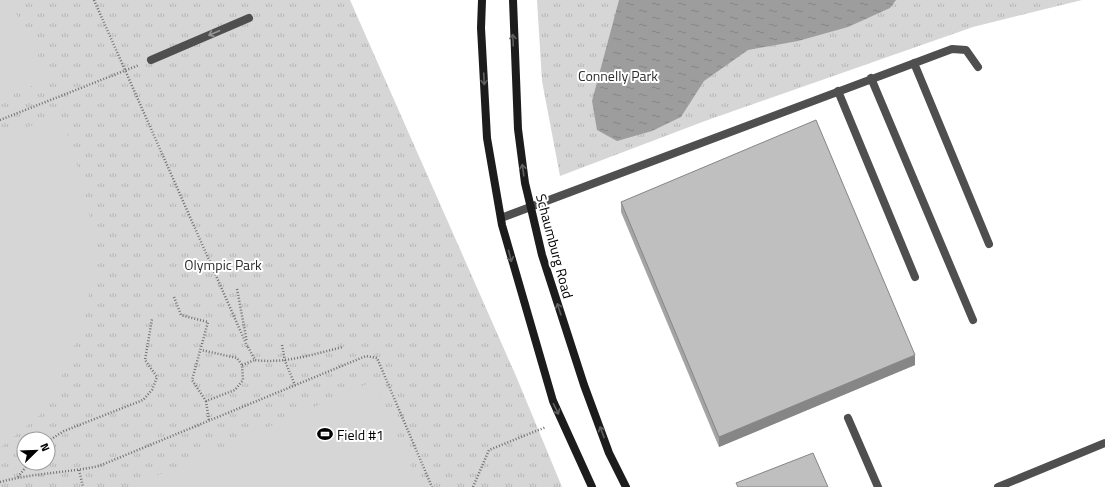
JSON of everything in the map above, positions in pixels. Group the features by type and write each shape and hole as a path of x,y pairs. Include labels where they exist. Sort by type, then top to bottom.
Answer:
{"street":[{"path":"482,0 481,28 487,138 500,218 532,336 552,401 592,487"},
{"name":"Schaumburg Road","path":"513,0 518,129 530,208 542,255 582,378 609,453 626,487"}],"lane":[{"path":"151,60 250,18"},
{"path":"500,218 530,208 871,78 952,49 961,48 966,50 978,66"},
{"path":"914,63 989,244"},
{"path":"871,78 973,320"},
{"path":"838,91 915,277"},
{"path":"848,418 878,487"},
{"path":"998,487 1105,443"}],"path":[{"path":"94,0 248,348 255,360"},
{"path":"0,120 151,60"},
{"path":"237,290 248,348"},
{"path":"174,296 181,315 208,322 192,380 206,401 209,421"},
{"path":"56,436 64,431 143,400 152,390 157,377 145,360 152,319"},
{"path":"282,345 285,361 295,384"},
{"path":"242,365 255,360 285,361 343,347"},
{"path":"201,350 237,358 242,365 243,380 235,390 206,401"},
{"path":"0,482 18,477 79,470 99,466 366,356 377,358 432,487"},
{"path":"473,487 489,450 546,427"},
{"path":"79,470 83,487"},
{"path":"18,477 23,471"}],"green space":[{"name":"Olympic Park","path":"0,0 350,0 516,376 562,487 0,487"},
{"path":"0,0 8,0 34,43 46,79 0,101"},
{"name":"Connelly Park","path":"537,0 1082,0 973,27 705,121 560,176 542,81"},
{"path":"58,117 69,138 87,200 96,255 84,321 65,370 40,415 21,431 16,431 16,435 0,448 0,136"},
{"name":"Field #1","path":"374,381 420,487 131,487"}],"water":[{"path":"619,0 896,0 890,8 848,27 798,41 748,50 704,81 681,117 652,131 617,141 597,130 592,101"}],"building":[{"path":"816,120 915,355 719,437 621,202"},
{"path":"813,453 828,487 738,487 736,483"}],"place":[{"name":"Field #1","path":"325,434"}]}
